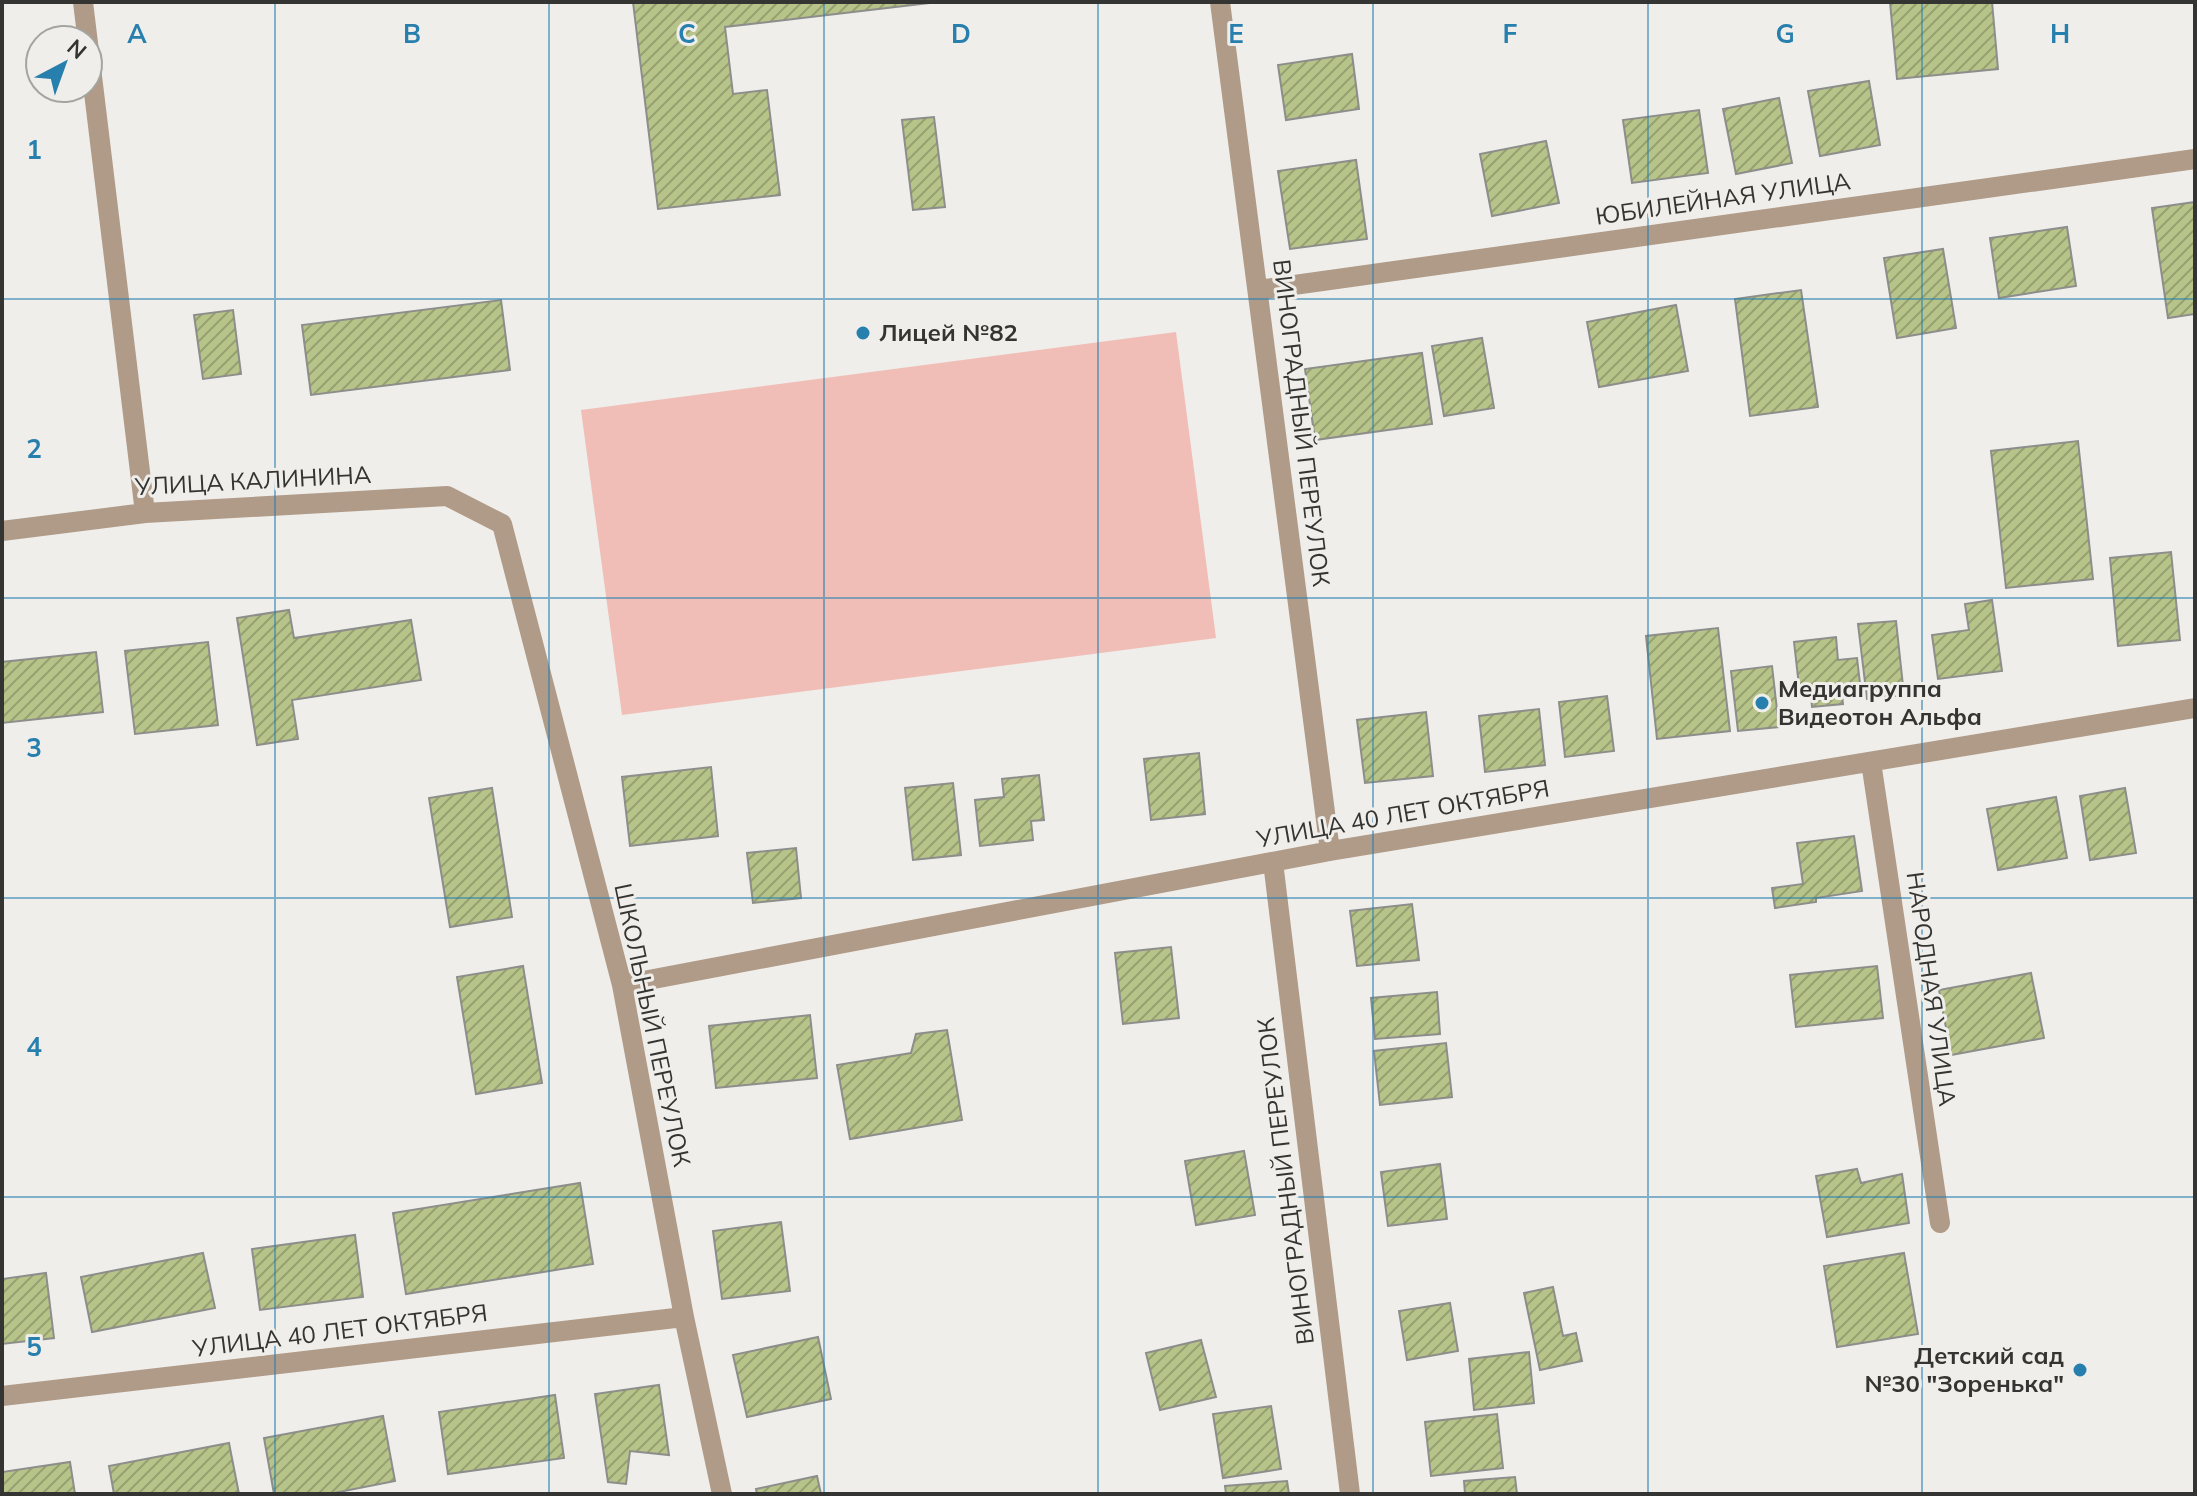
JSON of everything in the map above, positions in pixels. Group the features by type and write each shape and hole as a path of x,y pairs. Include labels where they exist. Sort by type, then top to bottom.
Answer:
{"street":[{"path":"83,2 145,513"},
{"name":"ВИНОГРАДНЫЙ ПЕРЕУЛОК","path":"1220,2 1330,851"},
{"name":"ЮБИЛЕЙНАЯ УЛИЦА","path":"1258,290 2195,159"},
{"name":"УЛИЦА КАЛИНИНА","path":"2,531 145,513 447,496 502,524"},
{"name":"ШКОЛЬНЫЙ ПЕРЕУЛОК","path":"502,524 622,985 684,1317 722,1494"},
{"name":"УЛИЦА 40 ЛЕТ ОКТЯБРЯ","path":"622,985 1330,851 2195,708"},
{"name":"НАРОДНАЯ УЛИЦА","path":"1871,762 1940,1223"},
{"name":"ВИНОГРАДНЫЙ ПЕРЕУЛОК","path":"1273,862 1350,1494"},
{"name":"УЛИЦА 40 ЛЕТ ОКТЯБРЯ","path":"2,1396 684,1317"}],"shaded area":[{"path":"1176,332 1216,638 622,715 581,410"}],"building":[{"path":"633,2 938,2 725,27 733,94 767,90 780,195 658,209"},
{"path":"1890,2 1992,2 1998,69 1897,79"},
{"path":"1352,54 1359,109 1286,120 1278,65"},
{"path":"1869,81 1880,145 1820,156 1808,91"},
{"path":"1779,98 1792,163 1736,174 1723,109"},
{"path":"1699,110 1708,173 1632,183 1623,120"},
{"path":"934,117 945,207 913,210 902,120"},
{"path":"1546,141 1559,203 1492,216 1480,154"},
{"path":"1356,160 1367,239 1290,249 1278,171"},
{"path":"2195,202 2195,314 2168,318 2152,208"},
{"path":"2067,227 2076,286 1999,298 1990,238"},
{"path":"1943,249 1956,328 1897,338 1884,258"},
{"path":"1801,290 1818,407 1750,416 1735,299"},
{"path":"501,300 510,370 311,395 302,325"},
{"path":"1676,305 1688,371 1599,387 1587,322"},
{"path":"233,310 241,374 203,379 194,315"},
{"path":"1482,338 1494,408 1444,416 1432,346"},
{"path":"1422,353 1432,424 1315,440 1305,369"},
{"path":"2078,441 2093,579 2006,588 1991,451"},
{"path":"2171,552 2180,640 2118,646 2110,558"},
{"path":"1992,600 2002,671 1938,679 1932,635 1969,630 1965,604"},
{"path":"289,610 294,638 411,620 421,680 292,700 298,739 257,745 237,618"},
{"path":"1896,621 1904,695 1867,699 1858,624"},
{"path":"1718,628 1730,731 1657,739 1646,636"},
{"path":"1836,637 1838,660 1857,658 1861,692 1842,695 1843,704 1812,707 1811,694 1800,695 1794,642"},
{"path":"208,642 218,725 135,734 125,651"},
{"path":"96,652 103,712 2,723 2,662"},
{"path":"1772,666 1779,727 1738,731 1731,671"},
{"path":"1607,696 1614,751 1565,757 1559,702"},
{"path":"1539,709 1545,765 1485,772 1479,716"},
{"path":"1426,712 1433,776 1365,783 1357,720"},
{"path":"1199,753 1205,814 1151,820 1144,759"},
{"path":"711,767 718,836 630,846 622,777"},
{"path":"1039,775 1044,820 1031,821 1033,840 980,846 975,800 1004,797 1002,779"},
{"path":"953,783 961,855 913,860 905,788"},
{"path":"492,788 512,917 450,927 429,798"},
{"path":"2125,788 2136,853 2090,860 2080,796"},
{"path":"2056,797 2067,858 1998,870 1987,809"},
{"path":"1854,836 1862,891 1775,908 1772,888 1803,884 1797,843"},
{"path":"796,848 801,898 753,903 747,853"},
{"path":"1412,904 1419,960 1357,966 1350,911"},
{"path":"1171,947 1179,1018 1123,1024 1115,953"},
{"path":"523,966 542,1083 476,1094 457,977"},
{"path":"1877,966 1883,1018 1796,1027 1790,975"},
{"path":"2031,973 2044,1038 1951,1055 1939,990"},
{"path":"1437,992 1440,1034 1375,1039 1371,998"},
{"path":"810,1015 817,1078 716,1088 709,1026"},
{"path":"947,1030 962,1120 850,1139 837,1065 911,1053 916,1034"},
{"path":"1446,1043 1452,1097 1380,1105 1374,1051"},
{"path":"1244,1151 1255,1215 1196,1225 1185,1161"},
{"path":"1440,1164 1447,1219 1388,1226 1381,1172"},
{"path":"1857,1169 1861,1183 1902,1174 1909,1223 1827,1237 1816,1176"},
{"path":"580,1183 593,1264 406,1294 393,1213"},
{"path":"781,1222 790,1291 722,1299 713,1231"},
{"path":"355,1235 363,1297 260,1310 252,1249"},
{"path":"203,1253 215,1308 92,1332 81,1277"},
{"path":"1904,1253 1918,1334 1837,1347 1824,1266"},
{"path":"46,1273 54,1338 2,1344 2,1279"},
{"path":"1553,1287 1563,1336 1576,1333 1582,1361 1540,1370 1524,1293"},
{"path":"1450,1303 1458,1351 1407,1360 1399,1311"},
{"path":"818,1337 831,1399 747,1417 733,1355"},
{"path":"1201,1340 1216,1397 1160,1410 1146,1353"},
{"path":"1529,1352 1534,1403 1474,1410 1469,1359"},
{"path":"659,1385 669,1455 630,1451 626,1484 608,1482 595,1394"},
{"path":"555,1395 564,1458 448,1474 439,1412"},
{"path":"1271,1406 1281,1469 1223,1478 1213,1414"},
{"path":"1497,1414 1503,1468 1431,1476 1425,1422"},
{"path":"383,1416 395,1481 329,1494 274,1494 264,1438"},
{"path":"229,1443 239,1494 114,1494 109,1466"},
{"path":"70,1462 75,1494 2,1494 2,1472"},
{"path":"817,1476 821,1494 757,1494 756,1489"},
{"path":"1515,1477 1517,1494 1465,1494 1464,1481"},
{"path":"1287,1481 1289,1494 1226,1494 1225,1486"}],"place":[{"name":"Лицей №82","path":"863,333"},
{"name":"Медиагруппа Видеотон Альфа","path":"1762,703"},
{"name":"Детский сад №30 \"Зоренька\"","path":"2080,1370"}]}
